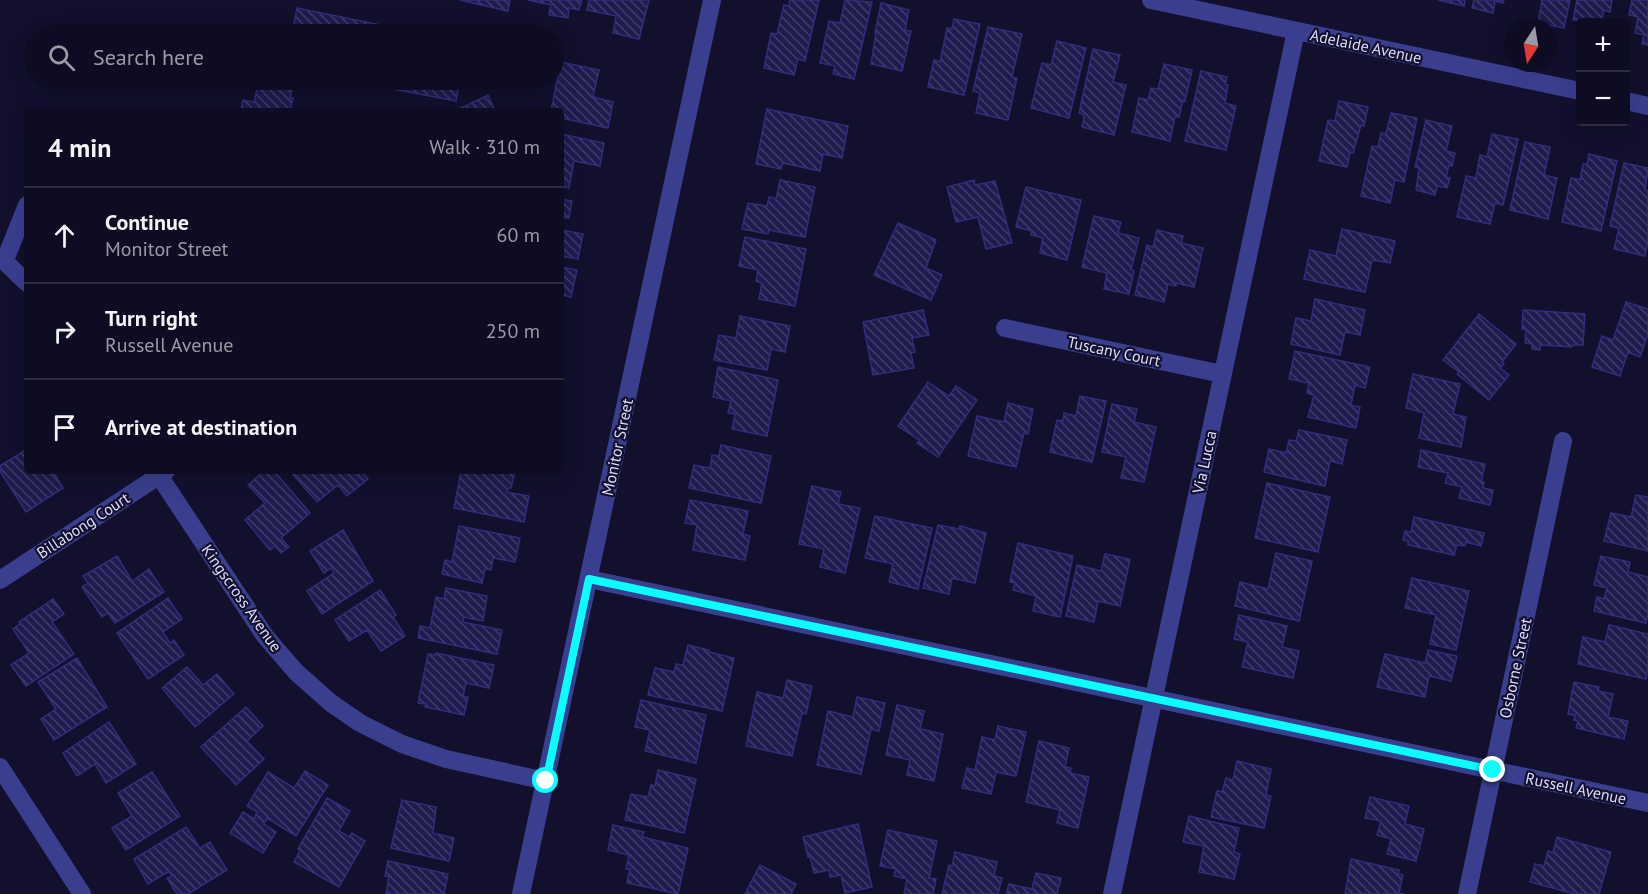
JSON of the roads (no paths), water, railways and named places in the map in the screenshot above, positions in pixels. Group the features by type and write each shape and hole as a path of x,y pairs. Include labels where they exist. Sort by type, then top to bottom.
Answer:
{"street":[{"name":"Monitor Street","path":"521,894 712,0"},
{"name":"Adelaide Avenue","path":"1151,0 1576,91"},
{"name":"Via Lucca","path":"1112,894 1296,31"},
{"path":"1630,102 1648,106"},
{"path":"24,211 2,258 24,280"},
{"name":"Tuscany Court","path":"1005,328 1222,374"},
{"name":"Osborne Street","path":"1467,894 1563,441"},
{"name":"Billabong Court","path":"0,580 159,474"},
{"name":"Kingscross Avenue","path":"162,474 265,636 296,672 331,703 360,723 402,744 446,759 546,781"},
{"name":"Russell Avenue","path":"589,579 1648,803"},
{"path":"0,767 82,894"}]}
